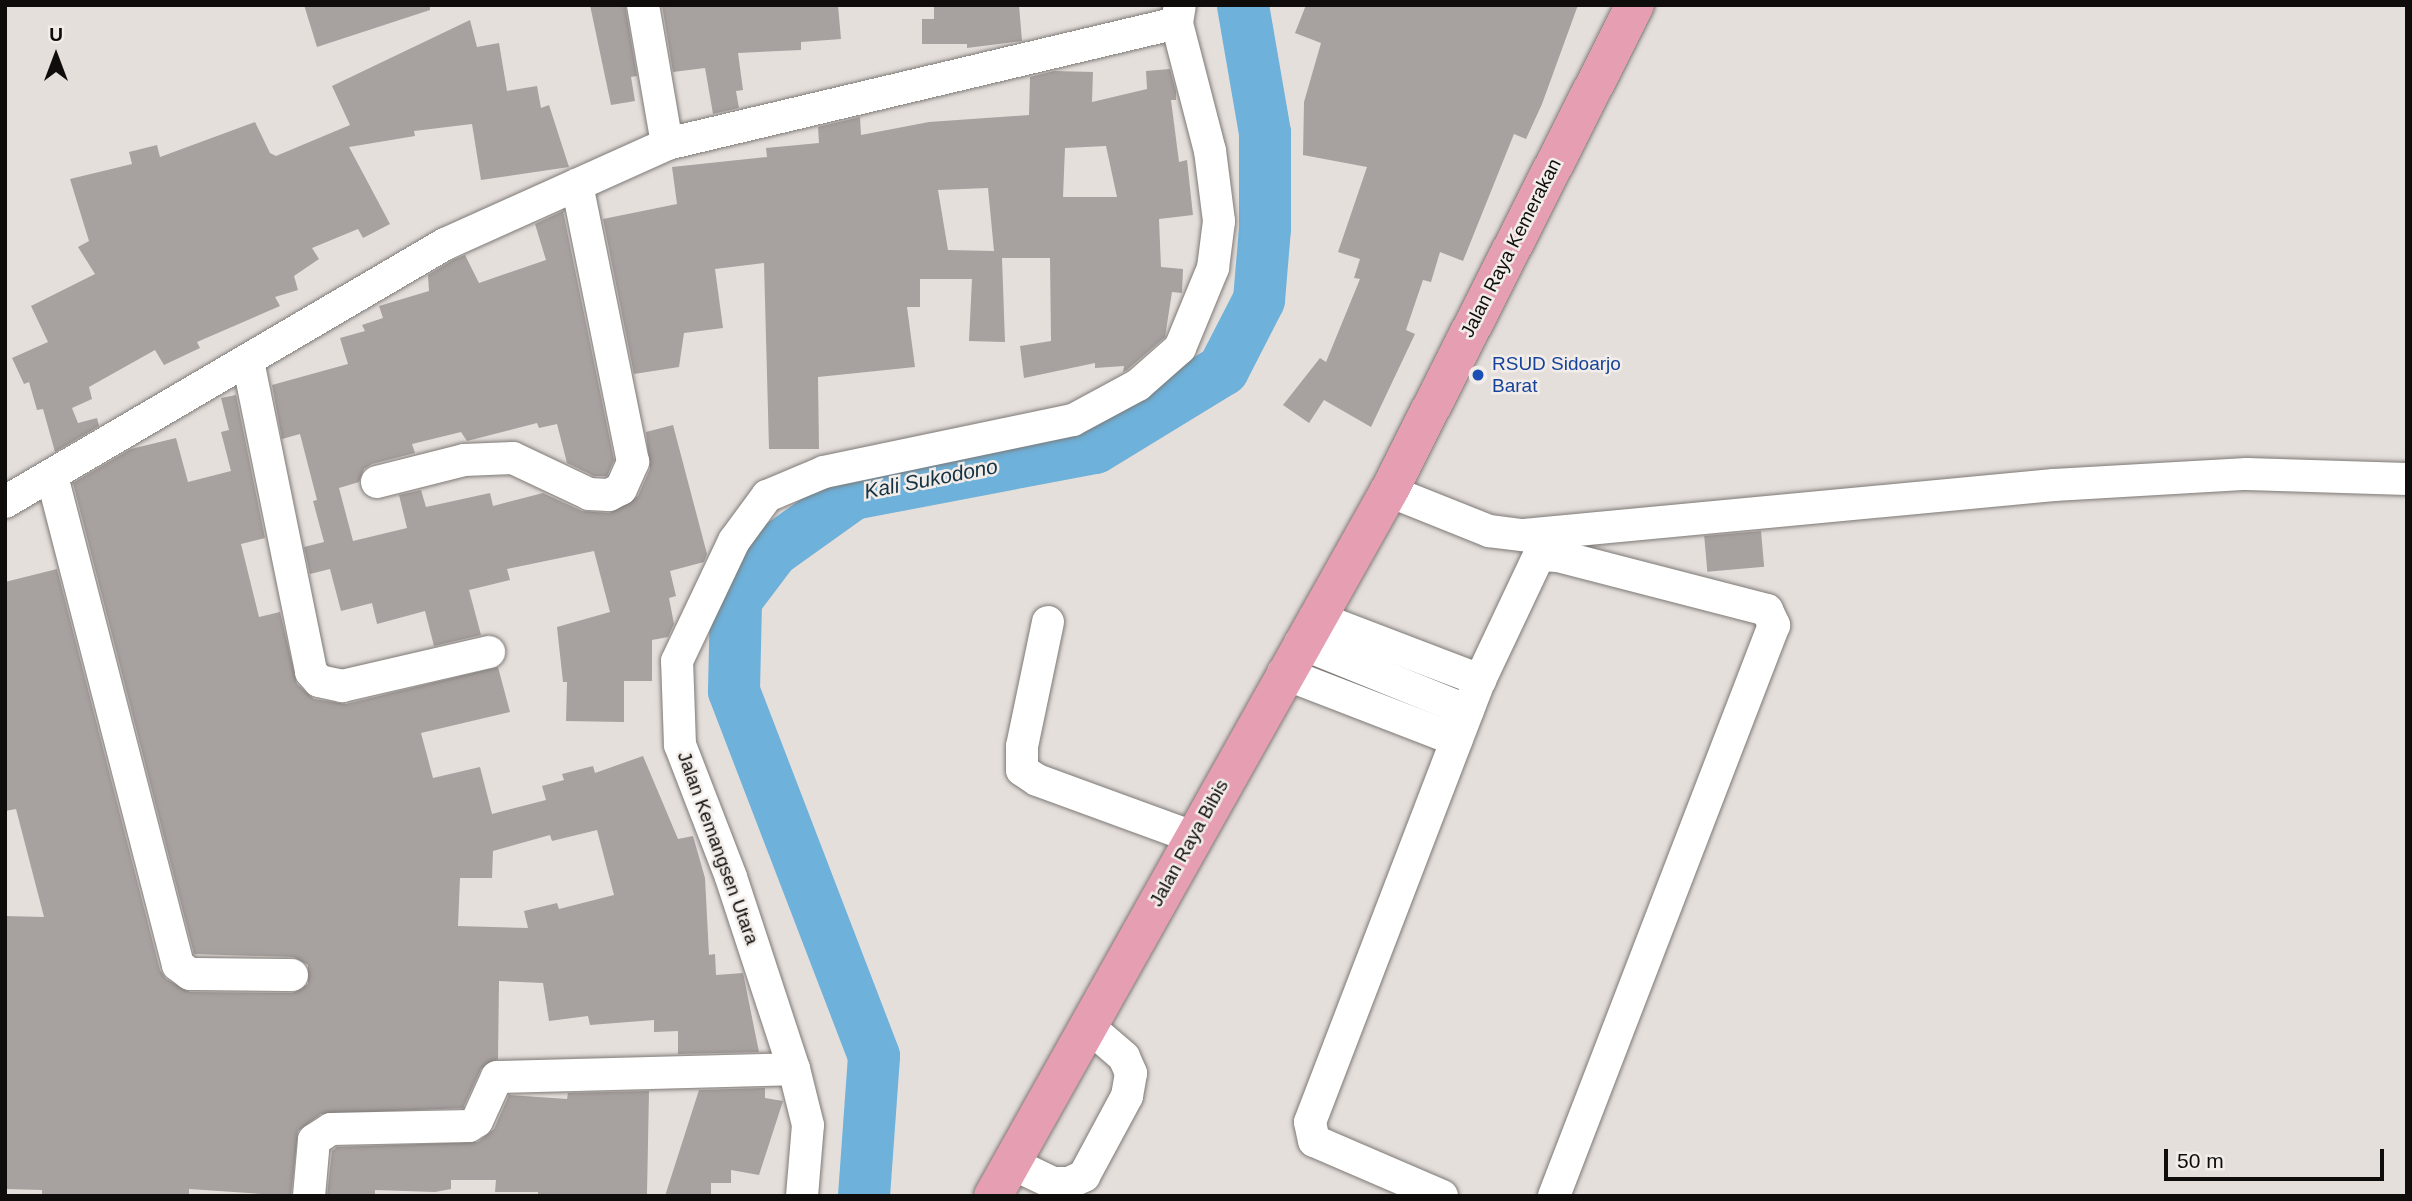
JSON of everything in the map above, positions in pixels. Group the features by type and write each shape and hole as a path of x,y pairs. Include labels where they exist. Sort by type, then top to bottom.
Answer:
{"main road":[{"name":"Jalan Raya Kemerakan","path":"1389,491 1635,5"},
{"name":"Jalan Raya Bibis","path":"1002,1180 1299,644 1389,491"}],"street":[{"path":"643,5 667,144"},
{"path":"5,502 445,244 667,144 1178,14"},
{"name":"Jalan Kemangsen Utara","path":"802,1196 808,1125 794,1069 731,877 680,745 674,685 686,636 734,541 767,496 824,471 1073,421 1163,368 1180,348 1213,268 1218,191 1178,14"},
{"path":"377,482 464,460 513,458 589,494 608,495 621,489 633,462 577,185"},
{"path":"248,361 311,672 319,681 342,686 489,652"},
{"path":"1389,491 1489,531 1524,535 2054,485 2247,474 2407,479"},
{"path":"52,476 178,965 190,974 292,975"},
{"path":"1442,1196 1314,1141 1310,1122 1480,680 1539,555 1767,610 1774,625 1554,1196"},
{"path":"1048,622 1023,746 1023,769 1037,780 1193,837"},
{"path":"1299,644 1480,680"},
{"path":"1299,644 1468,711"},
{"path":"1299,644 1457,740"},
{"path":"1002,1180 1069,1183 1084,1176 1127,1096 1131,1073 1124,1057 1087,1026"},
{"path":"309,1196 314,1140 331,1129 469,1126 477,1121 497,1077 794,1069"}],"building":[{"path":"304,5 430,5 430,10 317,47"},
{"path":"590,5 625,5 637,76 631,77 635,101 611,105"},
{"path":"662,5 838,5 841,39 801,42 801,50 738,53 743,90 736,91 739,108 713,114 705,68 673,72"},
{"path":"934,5 1019,5 1022,41 967,48 967,44 922,44 922,19 934,19"},
{"path":"1306,5 1578,5 1542,104 1526,139 1514,134 1463,261 1440,252 1431,282 1423,280 1406,330 1415,334 1371,427 1324,400 1309,423 1283,405 1320,358 1326,362 1360,279 1354,278 1360,259 1338,252 1367,167 1303,155 1304,102 1321,43 1295,33"},
{"path":"470,20 477,47 499,43 507,91 537,86 541,108 549,105 569,167 481,180 472,124 414,131 415,136 349,147 390,224 363,238 358,229 312,248 319,259 294,276 298,290 275,297 280,306 197,342 200,348 164,365 155,350 89,387 92,399 72,408 78,423 97,418 99,426 55,452 43,409 37,410 29,382 24,384 12,358 48,342 31,306 95,274 78,247 89,241 70,179 132,164 129,152 157,145 160,157 255,122 270,153 276,156 350,125 332,86"},
{"path":"1170,69 1176,91 1176,100 1171,100 1179,162 1187,160 1193,215 1159,219 1161,267 1183,269 1182,293 1172,292 1165,337 1127,370 1123,372 1124,366 1095,368 1095,363 1024,378 1020,346 1051,341 1050,258 1002,258 1005,342 969,341 972,279 920,279 920,307 907,307 915,367 818,377 819,449 769,449 764,263 715,269 723,328 684,333 679,367 634,374 603,219 677,204 672,167 767,157 766,148 819,143 818,127 860,117 861,135 929,122 1029,115 1030,77 1054,71 1093,72 1092,102 1147,89 1146,71","holes":["1106,146 1117,197 1063,197 1065,148","988,188 994,251 948,250 938,190"]},
{"path":"563,211 614,460 607,476 594,476 567,463 557,424 539,428 537,423 467,441 461,432 412,444 415,453 372,464 364,469 359,482 339,488 353,541 407,528 399,495 421,490 426,507 490,493 493,506 543,493 582,511 609,513 638,496 650,469 646,432 673,425 707,554 704,562 670,571 676,596 669,598 674,624 668,637 652,640 652,681 624,681 624,722 566,721 567,682 563,682 557,627 610,612 594,551 507,569 510,580 469,590 481,635 434,646 425,611 377,624 372,603 341,611 330,569 310,574 304,547 324,542 313,501 317,500 300,434 282,439 272,385 348,364 340,338 365,331 362,325 383,318 379,306 429,291 428,275 453,260 465,255 479,283 546,260 535,224"},
{"path":"236,395 265,538 241,544 259,617 280,612 297,684 314,699 346,704 498,667 510,712 421,733 433,778 480,767 492,814 546,800 542,786 564,780 562,774 593,766 595,773 643,756 678,839 693,836 705,878 709,955 715,954 716,975 743,973 759,1052 678,1054 678,1031 654,1032 654,1020 590,1025 588,1016 549,1021 543,983 499,981 498,1059 481,1069 463,1108 321,1114 298,1131 291,1196 189,1189 189,1194 42,1196 42,1190 5,1189 5,916 44,917 16,809 5,811 5,582 57,569 160,970 166,979 190,992 292,993 308,984 308,965 293,957 194,954 73,483 131,449 176,438 188,482 231,471 221,432 229,430 221,398","holes":["597,830 614,895 559,909 557,903 524,911 528,928 458,926 460,878 492,878 493,851 550,835 552,841"]},
{"path":"1761,531 1764,567 1707,572 1704,536"},
{"path":"765,1088 765,1098 783,1101 759,1175 731,1170 731,1183 711,1183 711,1196 665,1196 699,1090"},
{"path":"649,1091 647,1194 538,1196 538,1192 495,1192 496,1180 451,1180 451,1189 435,1192 375,1190 375,1196 327,1196 332,1151 337,1147 478,1142 494,1129 509,1095 567,1099 568,1093"}],"waterway":[{"name":"Kali Sukodono","path":"864,1196 874,1056 734,691 736,600 773,551 853,494 1095,448 1223,370 1259,300 1265,228 1265,133 1243,5"}],"place":[{"name":"RSUD Sidoarjo Barat","path":"1478,375"}]}
